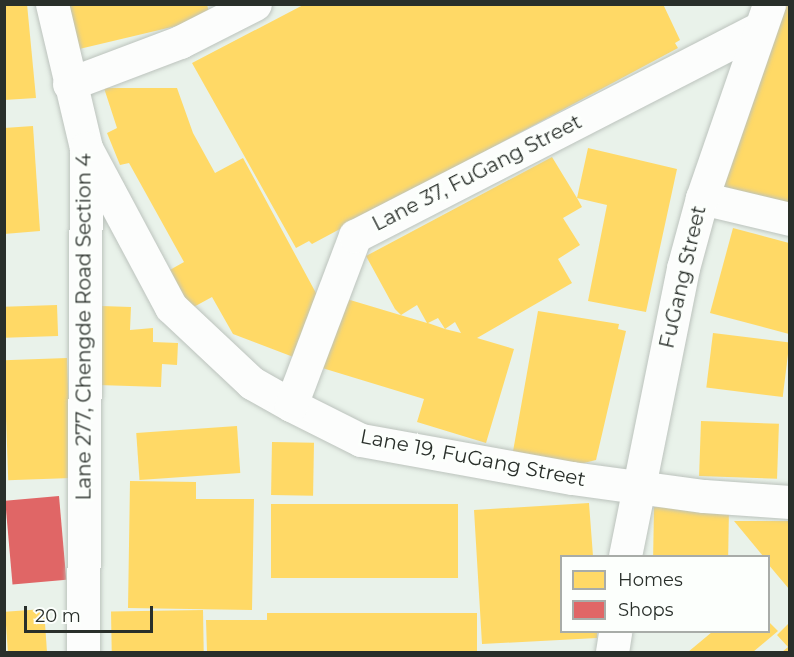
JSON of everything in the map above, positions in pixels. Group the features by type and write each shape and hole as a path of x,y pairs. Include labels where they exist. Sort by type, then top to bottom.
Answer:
{"street":[{"name":"Lane 277, Chengde Road Section 4","path":"52,4 69,84 86,148 83,652"},
{"path":"69,84 180,42 255,4"},
{"name":"FuGang Street","path":"625,555 683,268 702,198 764,16"},
{"name":"Lane 37, FuGang Street","path":"291,405 355,236 764,16"},
{"name":"Lane 19, FuGang Street","path":"86,148 171,308 252,382 291,405 361,440 572,478 638,485 704,496 789,502"},
{"path":"702,198 789,219"},
{"path":"612,652 615,633"}],"building: Homes":[{"path":"4,4 27,4 36,98 4,100"},
{"path":"64,4 207,4 210,18 75,50"},
{"path":"305,4 663,4 680,40 675,43 678,48 312,244 309,241 296,248 192,63"},
{"path":"778,4 789,4 789,209 719,190"},
{"path":"104,88 177,88 193,133 215,173 243,158 323,306 296,358 233,334 212,297 190,309 168,271 184,262 129,163 120,165 107,133 117,128"},
{"path":"33,126 40,231 4,234 4,128"},
{"path":"588,148 677,169 646,312 588,301 607,205 577,198"},
{"path":"552,157 582,207 563,218 580,245 558,259 572,283 477,338 514,349 486,443 417,422 424,399 319,367 340,297 427,323 417,305 401,315 395,309 366,256","holes":["438,318 445,329 428,323","455,322 461,333 445,329"]},
{"path":"733,228 789,243 789,334 710,313"},
{"path":"57,305 58,336 5,338 4,307"},
{"path":"101,306 131,307 130,330 153,328 153,342 178,343 177,365 162,364 161,387 98,385"},
{"path":"538,311 619,324 618,329 626,331 596,460 568,467 512,457"},
{"path":"713,333 789,342 783,397 706,388"},
{"path":"67,358 71,478 8,480 4,360"},
{"path":"701,421 779,424 777,479 699,476"},
{"path":"237,426 240,473 140,480 136,433"},
{"path":"272,442 314,443 313,496 271,495"},
{"path":"130,481 196,482 196,499 254,499 252,610 128,608"},
{"path":"589,503 593,555 560,555 560,633 597,633 597,638 482,644 474,510"},
{"path":"271,504 458,504 458,578 271,578"},
{"path":"654,507 729,508 728,555 653,555"},
{"path":"734,521 789,521 789,589 770,566 770,555 762,555"},
{"path":"44,609 47,652 8,652 5,612"},
{"path":"203,610 204,652 112,652 111,612"},
{"path":"267,613 477,613 477,652 207,652 206,620 267,620"},
{"path":"770,623 778,631 753,652 688,652 711,633 770,633"},
{"path":"789,623 789,652 782,652 788,647 777,635"}],"building: Shops":[{"path":"59,496 66,580 13,584 5,501"}]}
